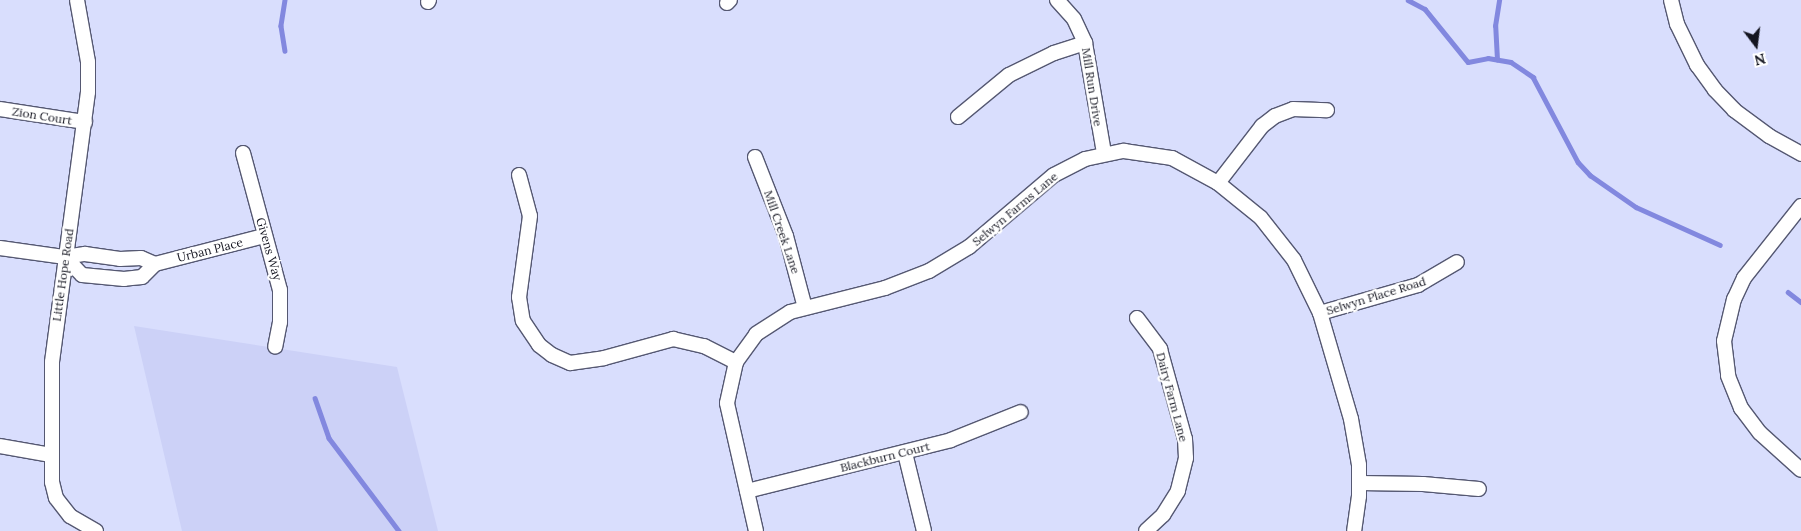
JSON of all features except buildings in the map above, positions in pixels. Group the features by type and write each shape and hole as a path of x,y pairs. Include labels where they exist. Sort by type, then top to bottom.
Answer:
{"street":[{"name":"Little Hope Road","path":"77,0 88,62 85,122 52,362 52,482 60,504 70,516 96,531"},
{"name":"Mill Run Drive","path":"1057,0 1074,19 1085,43 1104,153"},
{"path":"1671,0 1677,24 1697,65 1715,90 1734,110 1768,136 1801,154"},
{"path":"958,117 985,91 1010,75 1054,53 1085,43"},
{"name":"Zion Court","path":"0,109 85,122"},
{"path":"1218,183 1262,126 1274,116 1293,109 1327,110"},
{"name":"Selwyn Farms Lane","path":"756,531 727,403 736,362 749,342 772,321 805,308 885,288 929,271 970,247 1054,175 1074,163 1104,153 1148,152 1172,158 1218,183 1248,206 1274,233 1302,274 1320,313 1351,419 1360,483 1354,531"},
{"name":"Givens Way","path":"243,153 280,290 280,322 275,347"},
{"name":"Mill Creek Lane","path":"755,157 786,236 805,308"},
{"path":"519,175 530,216 519,297 523,321 539,344 552,355 570,363 604,358 673,339 704,346 736,362"},
{"path":"1801,206 1744,278 1734,299 1724,341 1728,376 1741,408 1760,433 1801,470"},
{"name":"Urban Place","path":"65,257 82,275 124,279 142,277 155,264 264,236"},
{"path":"0,248 65,257 85,254 141,258 155,264"},
{"name":"Selwyn Place Road","path":"1320,313 1418,285 1457,262"},
{"name":"Dairy Farm Lane","path":"1137,318 1160,349 1185,439 1186,458 1178,491 1163,515 1146,531"},
{"name":"Blackburn Court","path":"747,491 952,440 1021,412"},
{"path":"0,446 51,454"},
{"path":"905,453 924,531"},
{"path":"1360,483 1423,484 1479,489"}],"shaded area":[{"path":"134,326 397,367 438,531 182,531"}],"waterway":[{"path":"285,0 281,26 285,51"},
{"path":"1408,0 1425,9 1468,62 1488,58 1511,62 1533,77 1578,162 1590,175 1636,207 1720,245"},
{"path":"1497,60 1495,26 1499,0"},
{"path":"1788,292 1801,302"},
{"path":"315,398 329,438 399,531"}]}
